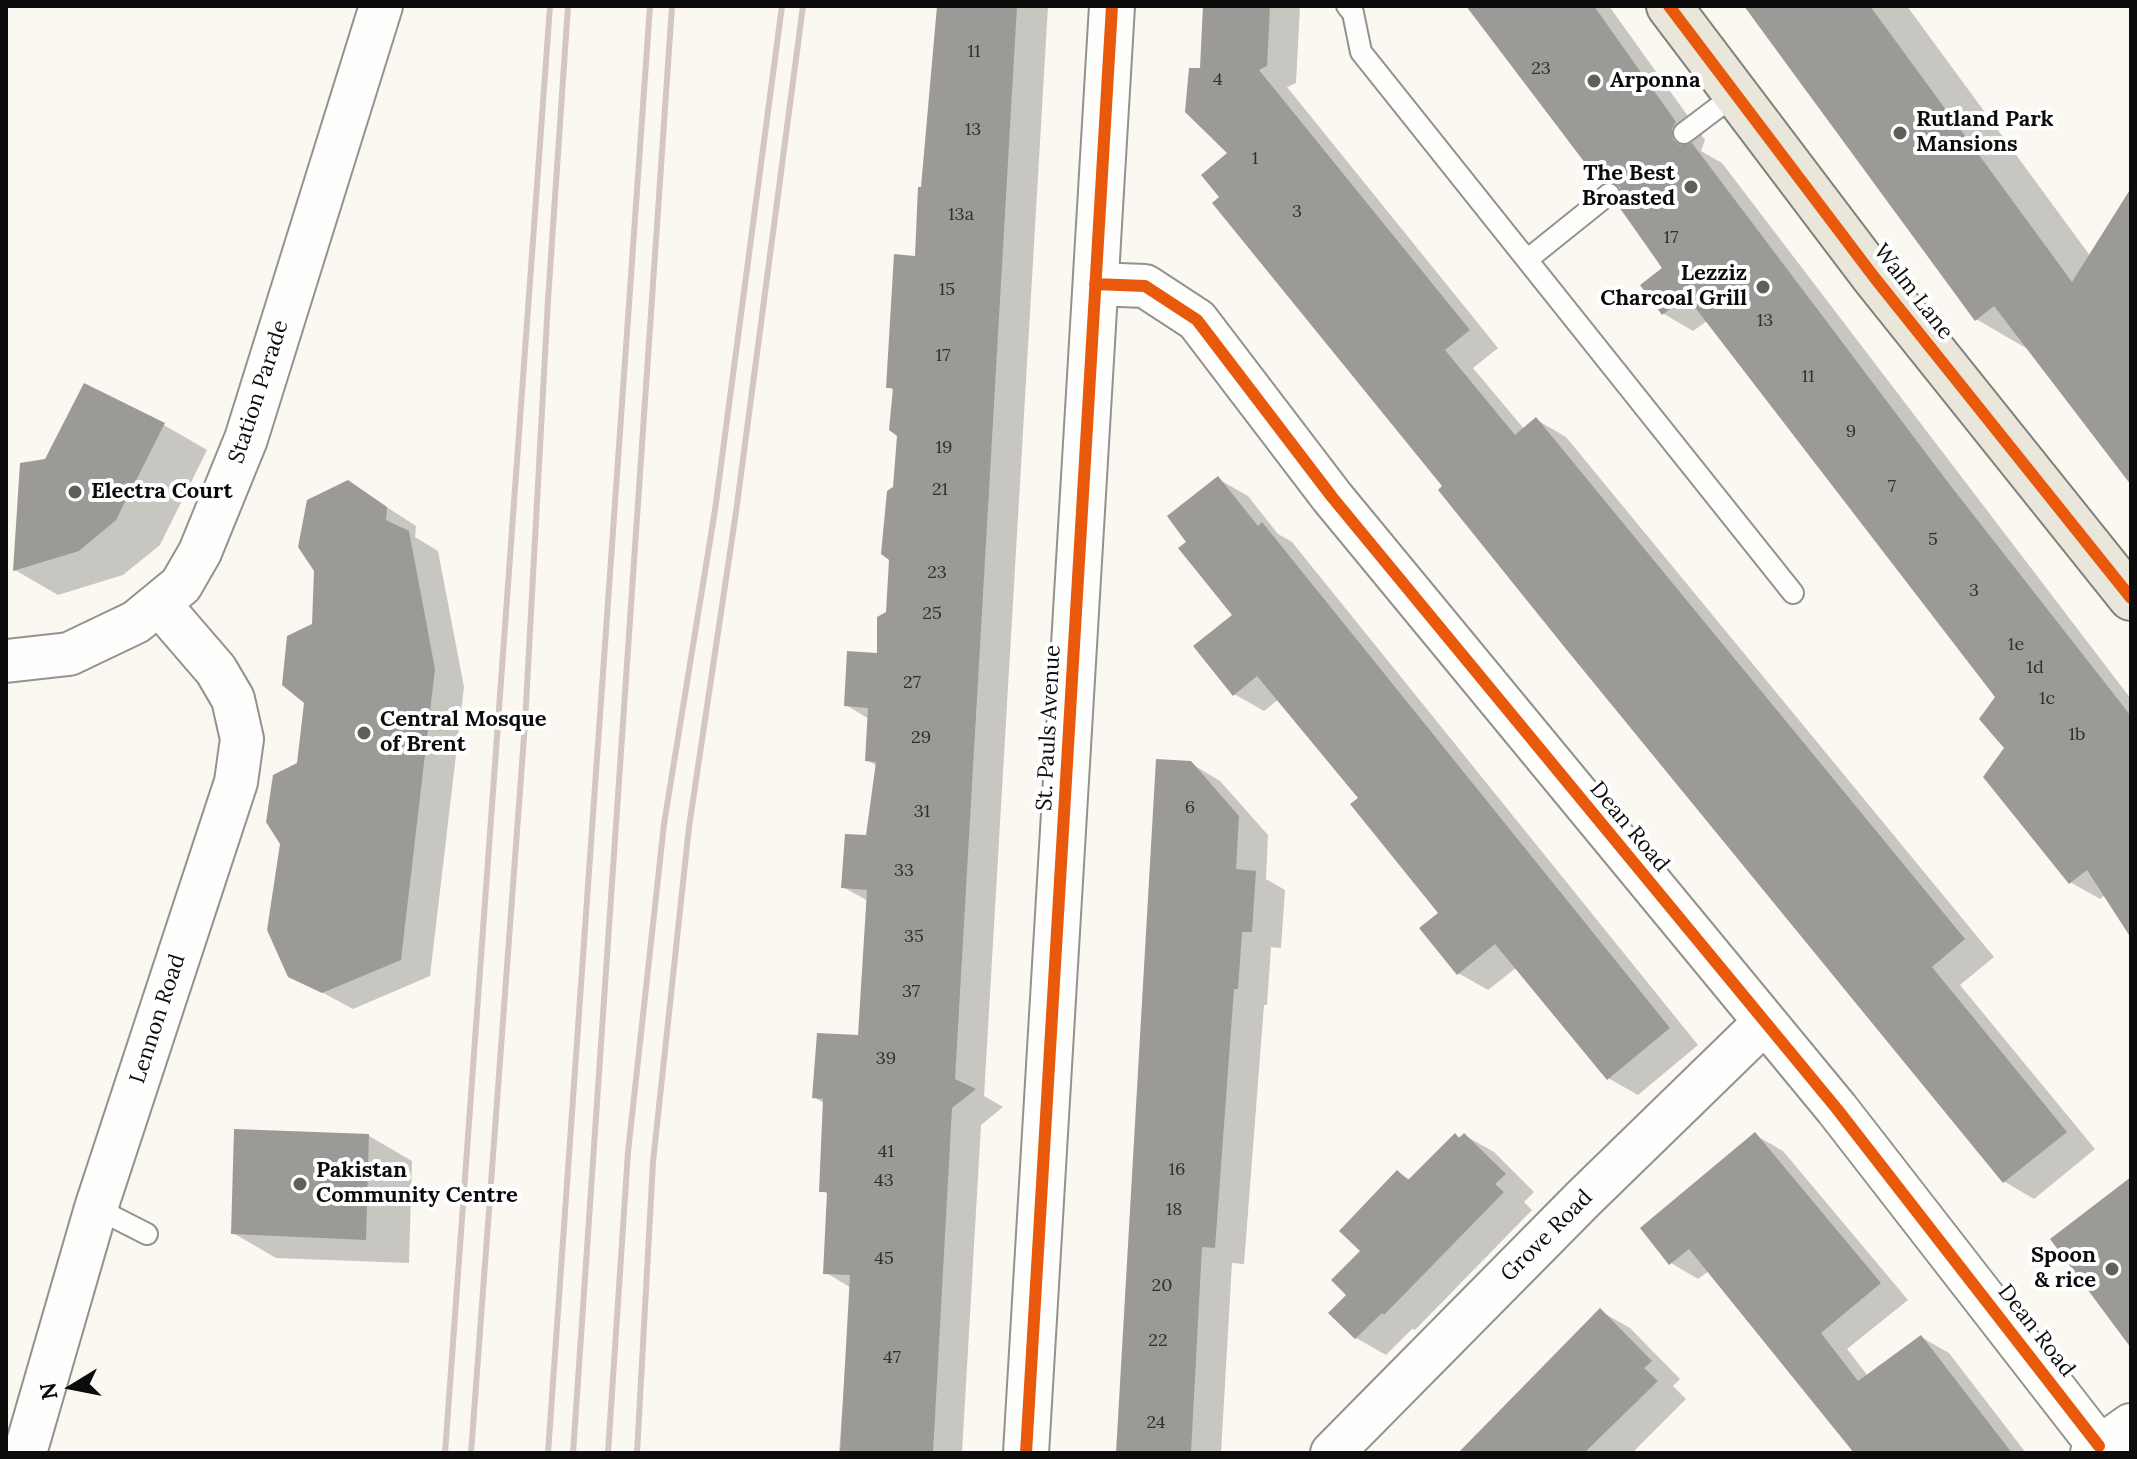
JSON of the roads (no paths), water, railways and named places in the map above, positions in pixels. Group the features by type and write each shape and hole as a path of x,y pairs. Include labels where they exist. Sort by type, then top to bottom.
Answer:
{"main road":[{"name":"Walm Lane","path":"1669,6 1874,277 2131,598"}],"street":[{"name":"Station Parade","path":"6,661 69,654 125,628 160,605 181,585 200,552 246,439 381,6"},
{"name":"St. Pauls Avenue","path":"1026,1453 1112,6"},
{"name":"Dean Road","path":"1095,284 1145,286 1197,320 1332,497 2108,1442"},
{"name":"Lennon Road","path":"25,1453 96,1208 236,782 242,739 233,699 216,670 160,605"},
{"name":"Grove Road","path":"1332,1453 1583,1199 1765,1022"}],"lane":[{"path":"1347,6 1353,13 1361,52 1793,593"},
{"path":"1684,133 1737,93"},
{"path":"1528,259 1609,194"},
{"path":"96,1208 147,1234"}],"railway":[{"path":"445,1453 550,6"},
{"path":"471,1453 525,723 568,6"},
{"path":"548,1453 650,6"},
{"path":"573,1453 672,6"},
{"path":"608,1453 628,1152 664,824 715,510 782,6"},
{"path":"637,1453 653,1162 689,827 736,512 803,6"}],"place":[{"name":"Arponna","path":"1594,81"},
{"name":"Rutland Park Mansions","path":"1900,133"},
{"name":"The Best Broasted","path":"1691,187"},
{"name":"Lezziz Charcoal Grill","path":"1763,287"},
{"name":"Electra Court","path":"75,492"},
{"name":"Central Mosque of Brent","path":"364,733"},
{"name":"Pakistan Community Centre","path":"300,1184"},
{"name":"Spoon & rice","path":"2112,1269"}]}
